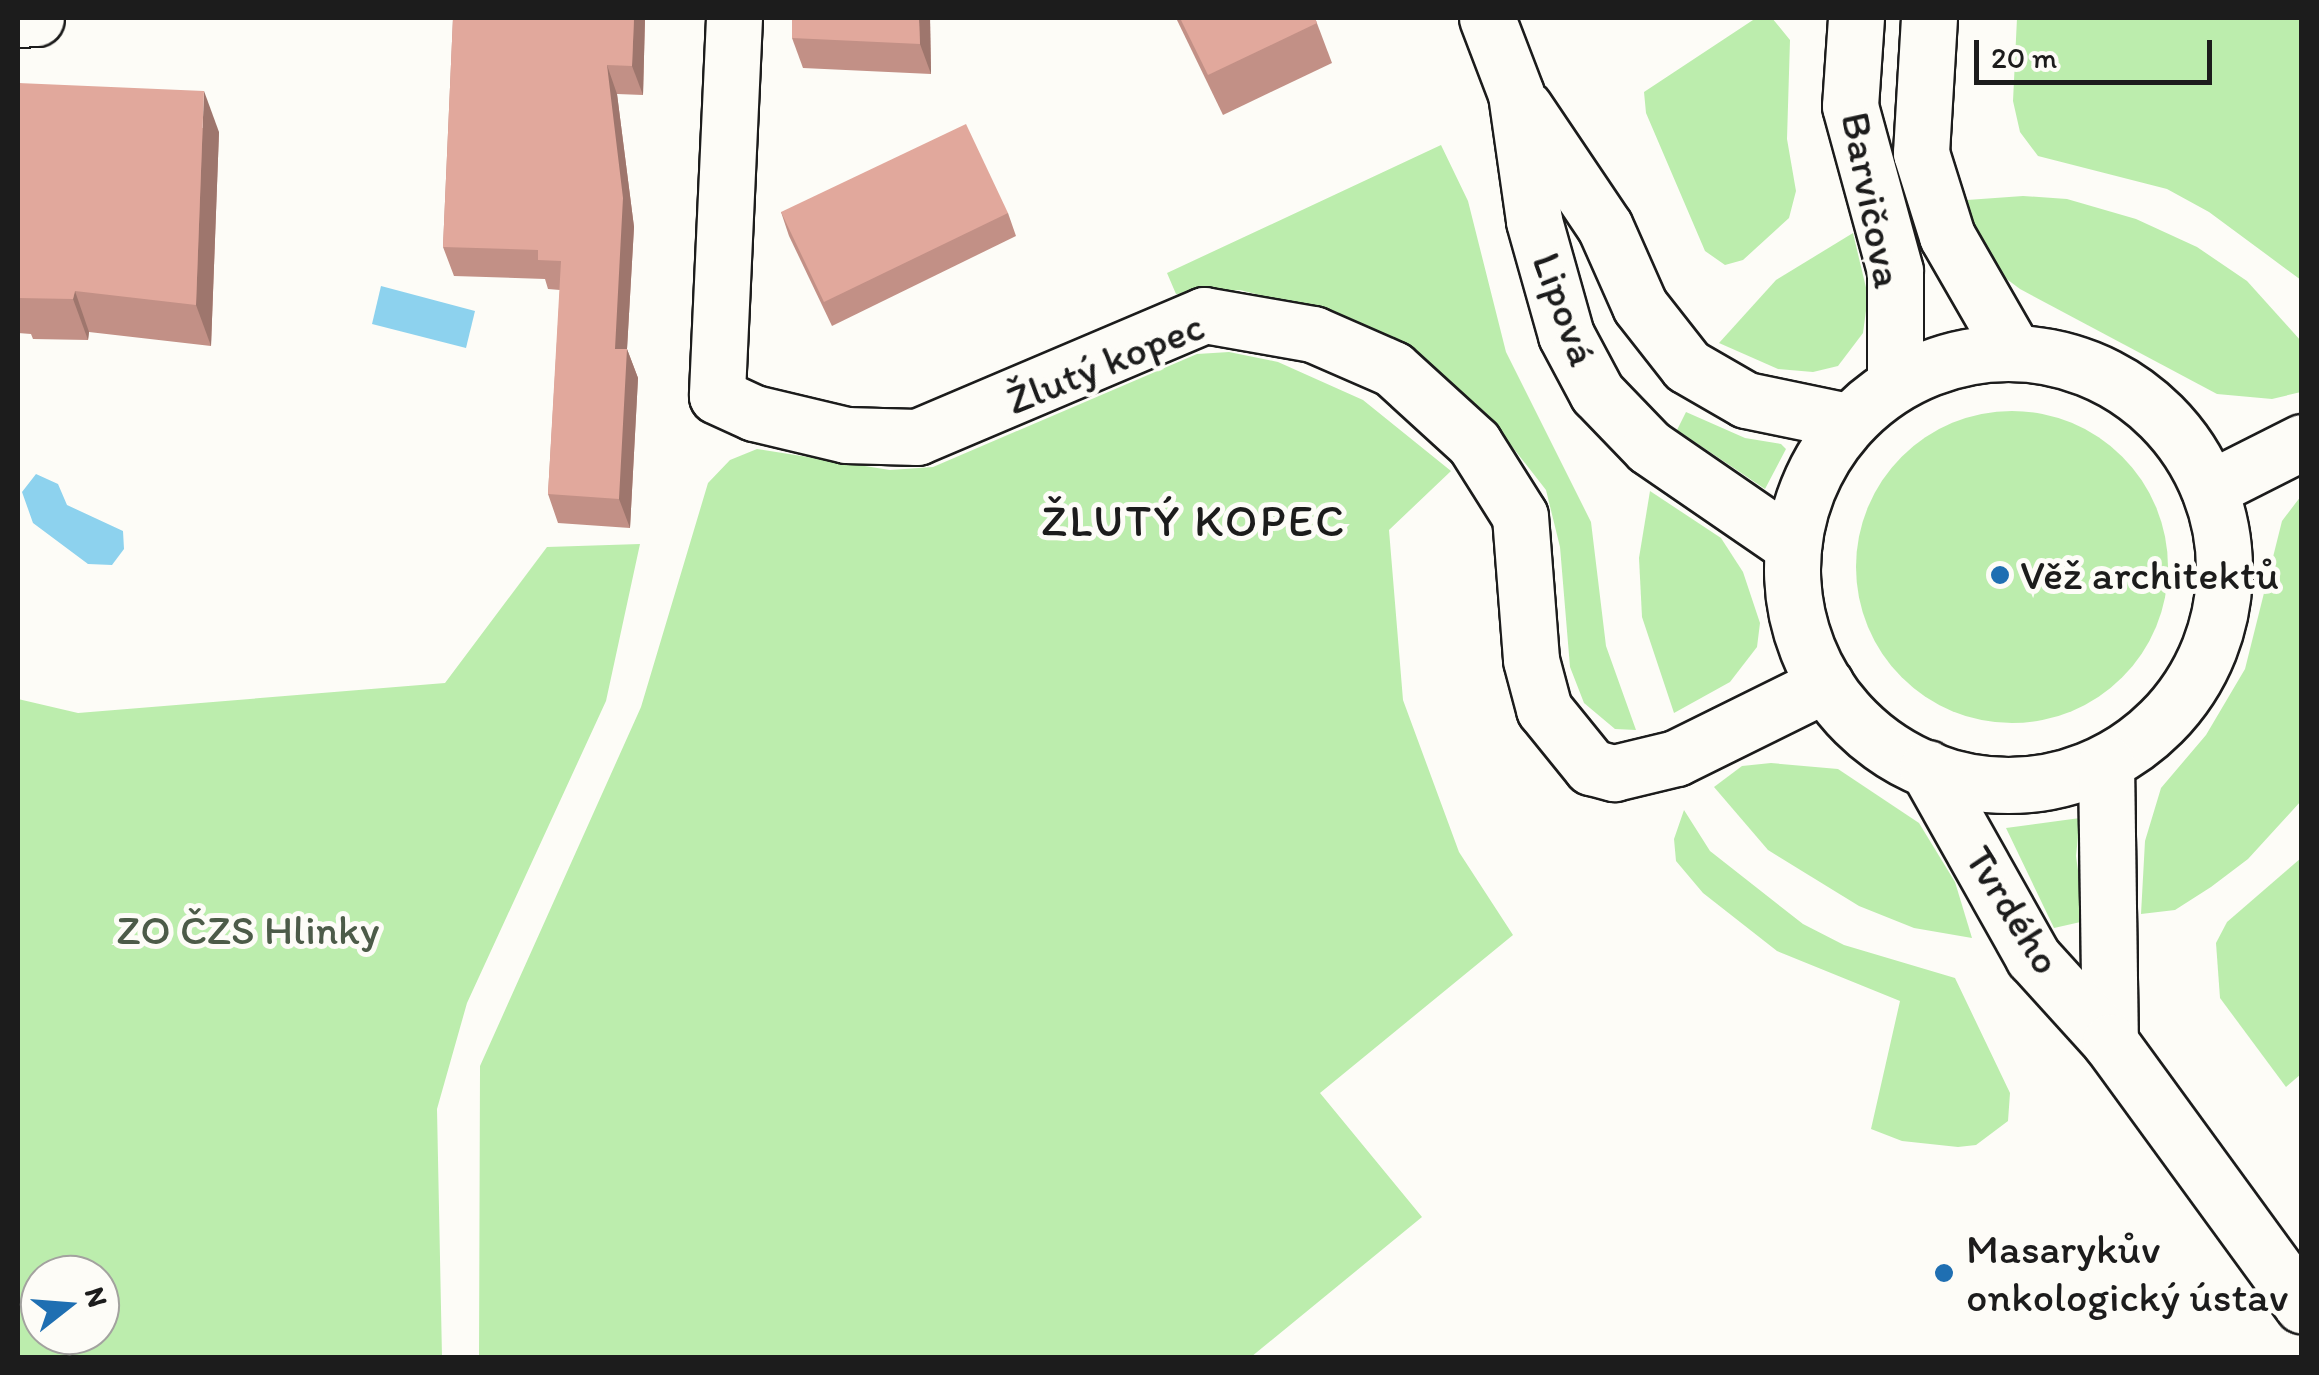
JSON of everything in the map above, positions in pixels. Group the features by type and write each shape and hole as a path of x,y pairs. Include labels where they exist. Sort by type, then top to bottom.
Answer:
{"street":[{"path":"18,19 36,18"},
{"name":"Žlutý kopec","path":"734,18 717,396 754,413 846,434 917,437 1204,315 1313,334 1392,369 1474,443 1520,516 1531,660 1544,709 1591,767 1614,773 1676,758 1826,684"},
{"name":"Lipová","path":"1487,18 1516,94 1534,220 1566,335 1597,394 1649,447 1793,546"},
{"name":"Barvičova","path":"1856,18 1850,106 1895,271 1894,382"},
{"name":"Barvičova","path":"1930,18 1920,153 1947,236 2013,351"},
{"name":"Lipová","path":"1516,94 1605,227 1640,306 1687,366 1746,400 1847,420"},
{"path":"2013,351 2075,362 2132,390 2178,434 2209,489 2224,552 2220,616 2197,676 2168,714 2106,763 2034,785 1959,781 1889,752 1834,700 1799,634 1793,546 1806,484 1847,420 1894,382 1949,359 2013,351"},
{"path":"2209,489 2302,442"},
{"name":"Tvrdého","path":"2106,763 2110,1042"},
{"name":"Tvrdého","path":"1927,768 2033,957 2110,1042 2302,1305"}],"green space":[{"path":"1772,18 1790,40 1787,139 1796,191 1789,218 1743,260 1725,265 1705,251 1646,113 1644,92 1753,20"},
{"path":"2017,18 2301,18 2301,280 2209,212 2167,189 2038,156 2020,132 2013,101"},
{"path":"1441,145 1468,201 1506,352 1591,522 1606,646 1636,730 1615,729 1584,703 1570,667 1560,547 1546,490 1485,412 1444,377 1353,319 1240,290 1176,294 1167,273"},
{"path":"2023,196 2067,199 2136,219 2197,247 2247,281 2301,341 2301,392 2272,399 2217,394 2020,289 2000,274 1974,230 1967,200"},
{"path":"1853,233 1868,296 1863,333 1838,366 1813,372 1778,369 1719,343 1776,280"},
{"path":"1229,352 1278,362 1363,400 1451,471 1389,530 1403,700 1459,852 1513,935 1320,1093 1422,1217 1251,1357 479,1357 480,1066 641,707 708,483 730,460 757,449 890,470 933,467 1197,354"},
{"path":"2012,411 2042,414 2086,429 2133,468 2156,507 2168,567 2165,597 2150,641 2111,688 2072,711 2012,723 1982,720 1938,705 1891,666 1868,627 1856,567 1859,537 1874,493 1913,446 1952,423"},
{"path":"1686,412 1745,438 1781,444 1786,449 1765,489 1677,430"},
{"path":"1650,491 1721,538 1743,572 1760,623 1757,647 1730,682 1674,713 1642,617 1639,558"},
{"path":"2301,496 2301,801 2248,859 2211,887 2175,910 2141,914 2145,841 2161,788 2206,735 2245,669 2282,521"},
{"name":"ZO ČZS Hlinky","path":"640,544 606,701 467,1003 437,1109 442,1357 18,1357 18,699 78,713 445,683 547,547"},
{"path":"1771,763 1838,769 1919,823 1955,882 1972,938 1914,928 1859,906 1768,850 1714,787 1742,766"},
{"path":"1684,810 1710,851 1803,924 1844,945 1955,978 2010,1093 2008,1121 1976,1145 1958,1147 1902,1141 1871,1129 1900,1001 1777,951 1703,893 1676,861 1674,839"},
{"path":"2080,818 2076,856 2085,921 2054,928 2006,828"},
{"path":"2301,858 2301,1074 2286,1087 2220,998 2216,943 2227,922"}],"water":[{"path":"381,286 475,311 466,348 372,324"},
{"path":"36,474 58,484 67,505 123,531 124,549 112,565 88,564 33,523 22,492"}],"building":[{"path":"453,18 634,18 632,66 607,65 623,198 615,349 627,349 619,499 548,494 561,261 538,260 538,250 443,247"},
{"path":"792,18 919,18 920,44 792,38"},
{"path":"1180,18 1315,18 1317,23 1208,75"},
{"path":"18,83 204,91 196,305 75,291 73,299 18,298"},
{"path":"966,124 1008,213 824,302 781,212"}],"place":[{"name":"Věž architektů","path":"2000,575"},
{"name":"Masarykův onkologický ústav","path":"1944,1273"}],"district":[{"name":"ŽLUTÝ KOPEC","path":"1194,521"}]}
